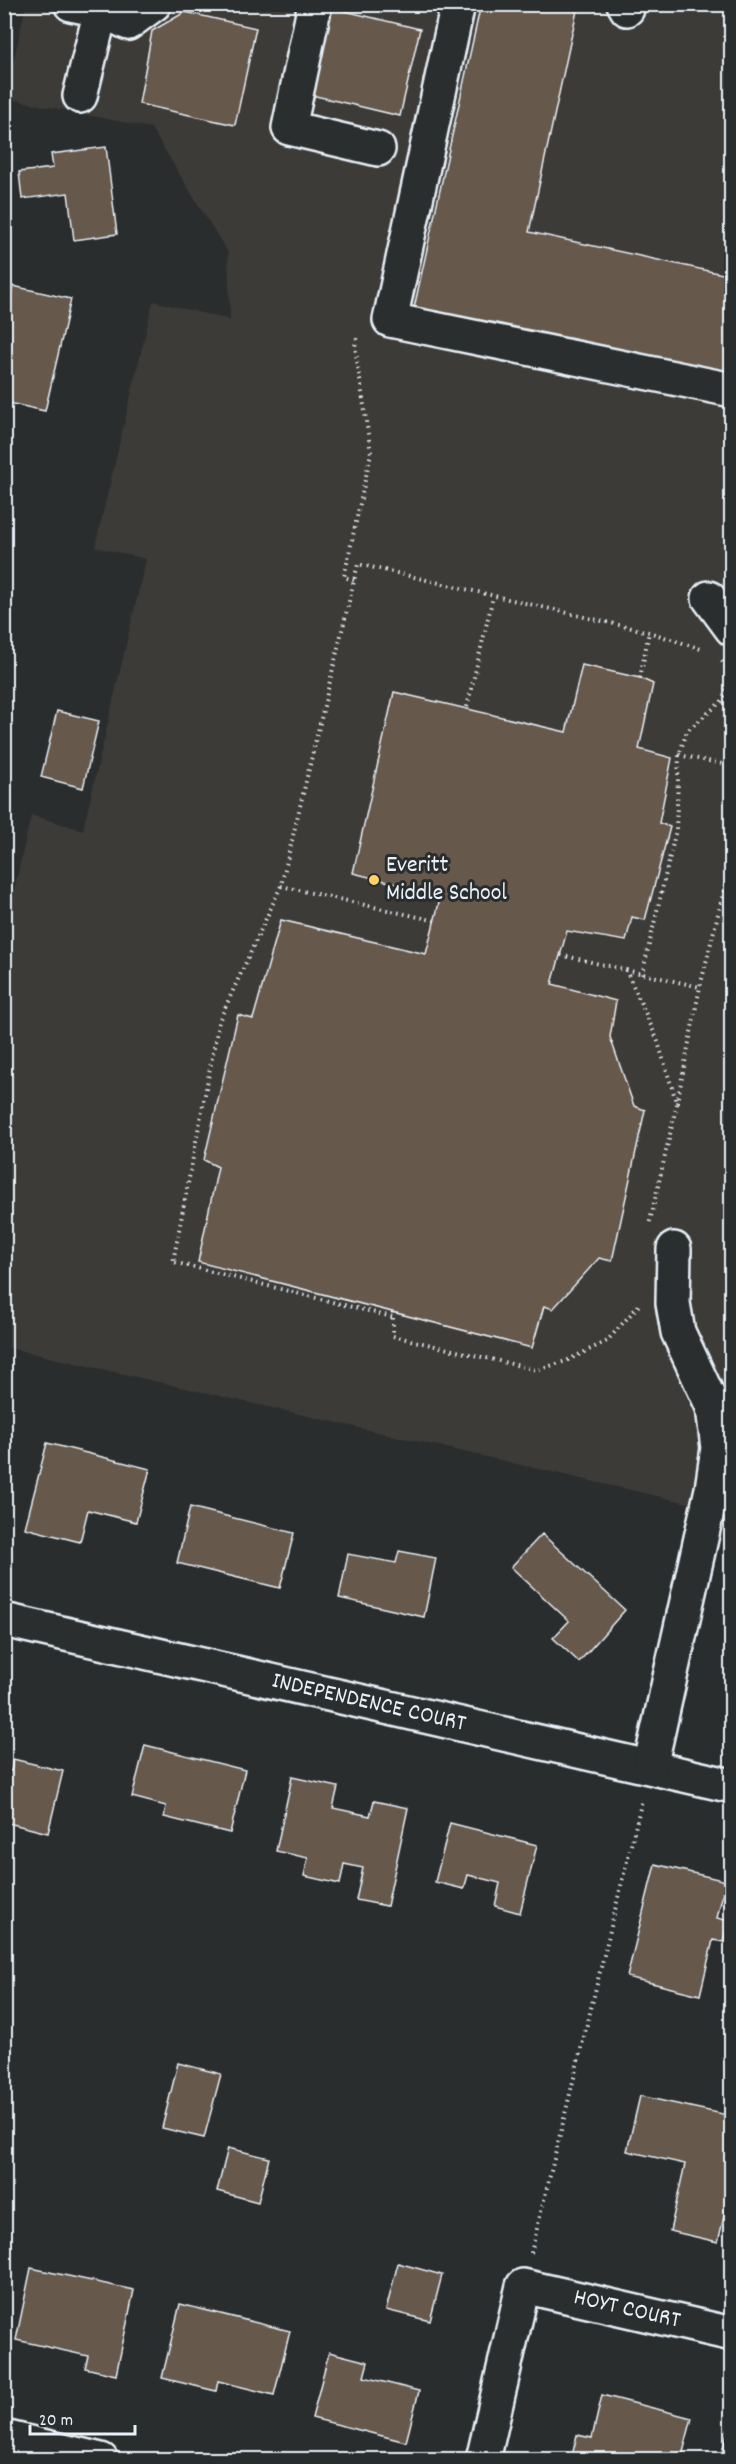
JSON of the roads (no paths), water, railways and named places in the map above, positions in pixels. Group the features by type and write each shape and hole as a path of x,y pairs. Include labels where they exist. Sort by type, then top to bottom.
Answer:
{"street":[{"path":"80,96 86,7 128,22 154,4"},
{"path":"315,4 290,128 378,150"},
{"path":"458,4 390,320 732,390"},
{"path":"720,600 725,642"},
{"path":"650,1767 712,1489 718,1448 712,1407 678,1332 662,1242"},
{"name":"INDEPENDENCE COURT","path":"4,1620 732,1786"},
{"name":"HOYT COURT","path":"483,2460 523,2286 732,2334"},
{"path":"4,2437 101,2460"}],"place":[{"name":"Everitt Middle School","path":"374,880"}]}
